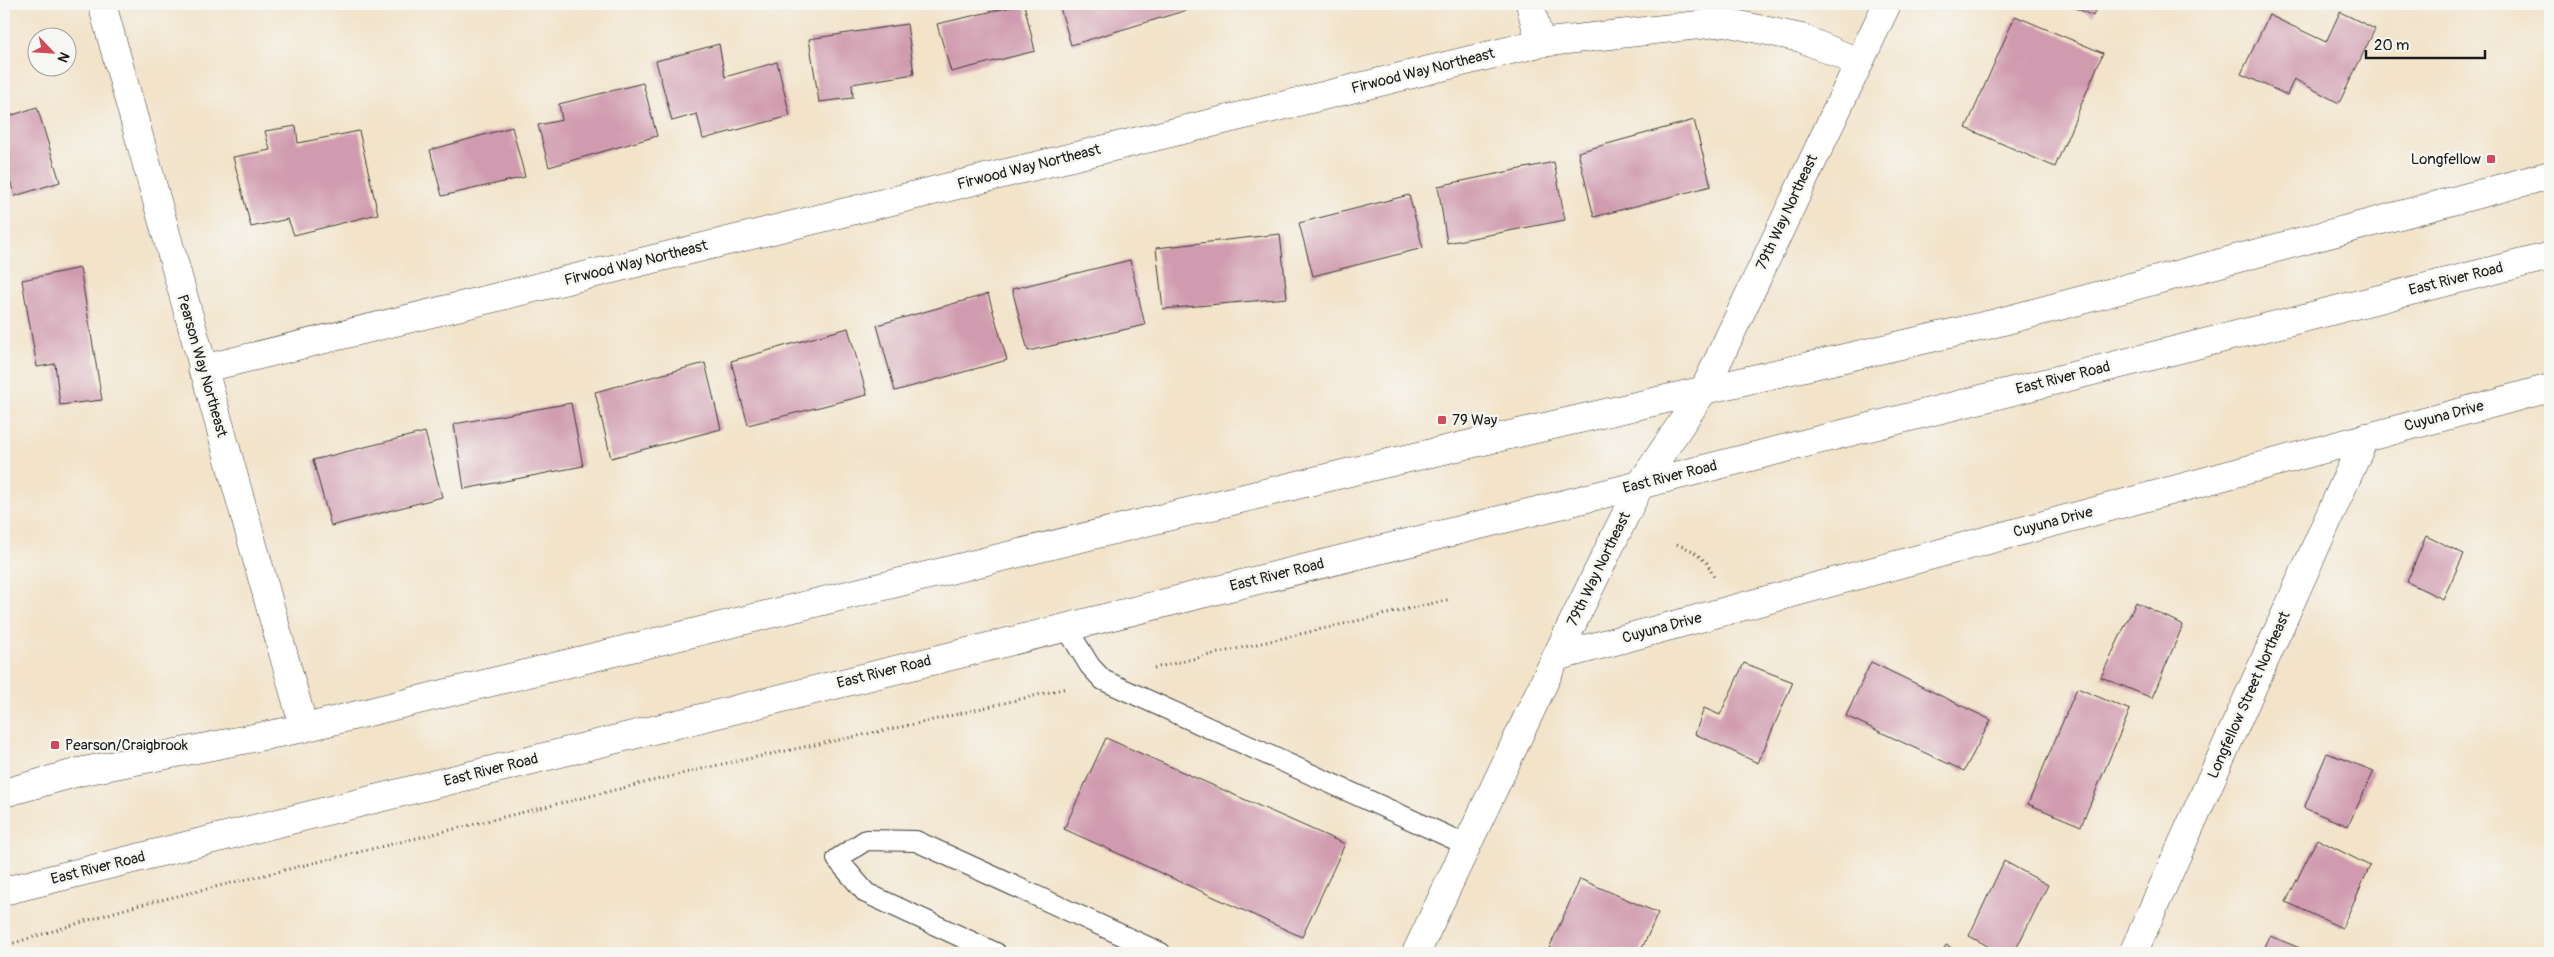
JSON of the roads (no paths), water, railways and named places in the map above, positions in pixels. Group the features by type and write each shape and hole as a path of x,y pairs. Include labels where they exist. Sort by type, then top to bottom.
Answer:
{"main road":[{"name":"Pearson Way Northeast","path":"102,4 202,369 304,728"},
{"path":"1530,4 1540,42"},
{"name":"79th Way Northeast","path":"1416,953 1556,657 1640,485 1704,390 1887,4"},
{"name":"Firwood Way Northeast","path":"202,369 1540,42 1725,22 1801,38 1858,62"},
{"path":"4,794 80,772 304,728 1375,466 1992,324 2550,175"},
{"name":"East River Road","path":"4,891 1640,485 2550,256"},
{"name":"Cuyuna Drive","path":"1556,657 2550,388"},
{"name":"Longfellow Street Northeast","path":"2133,953 2364,437"}],"lane":[{"path":"1066,627 1090,666 1104,680 1467,845"},
{"path":"996,953 866,893 838,859 866,840 916,841 1161,953"}],"place":[{"name":"Longfellow","path":"2491,159"},
{"name":"79 Way","path":"1442,420"},
{"name":"Pearson/Craigbrook","path":"55,745"}]}
